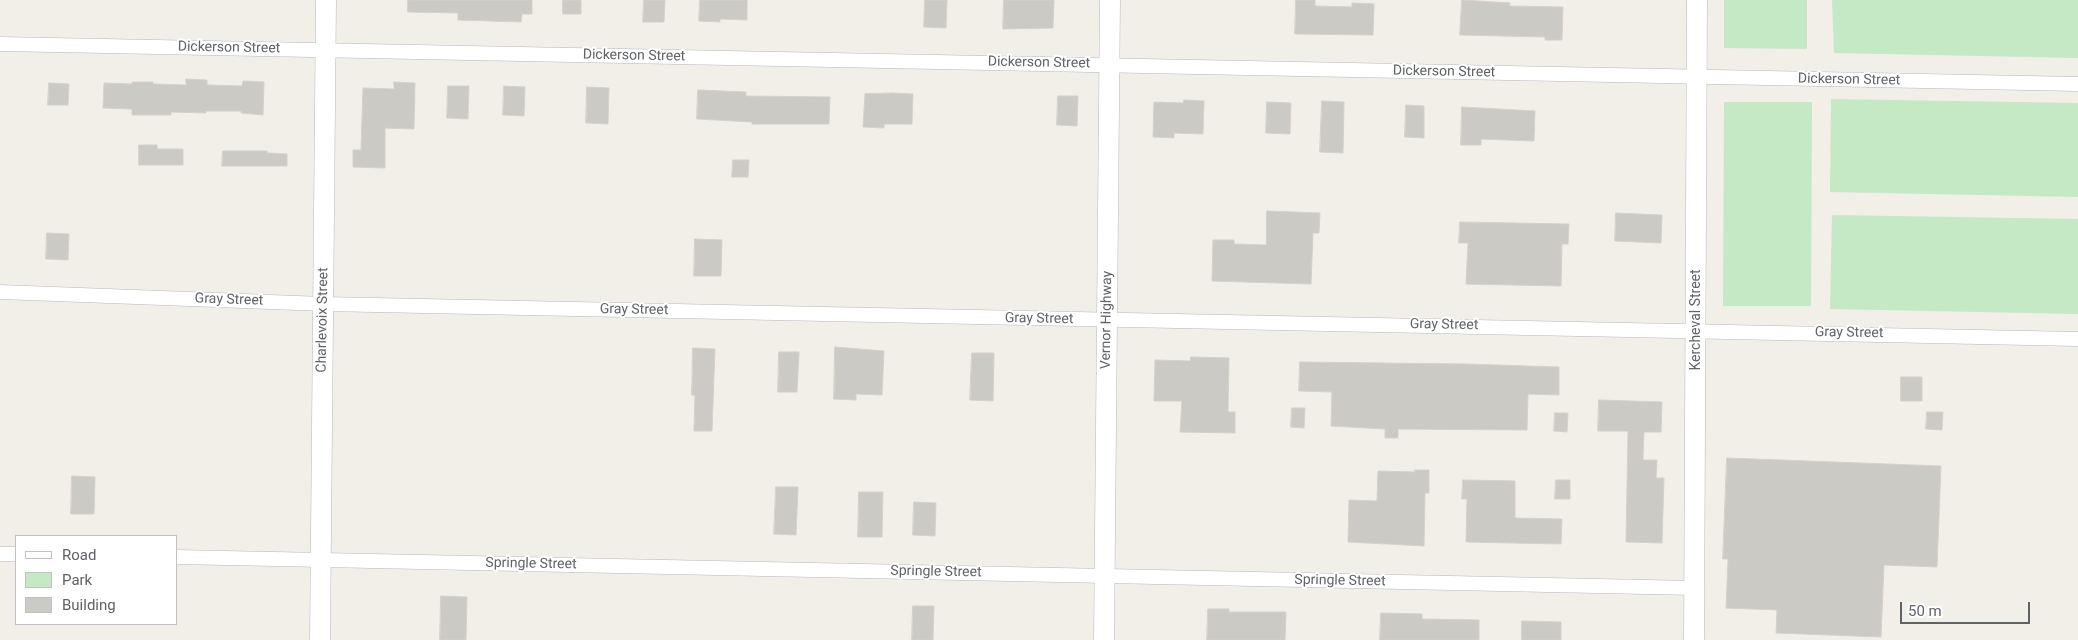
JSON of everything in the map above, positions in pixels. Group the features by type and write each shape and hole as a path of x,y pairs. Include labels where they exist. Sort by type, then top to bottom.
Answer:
{"street":[{"name":"Charlevoix Street","path":"320,640 326,0"},
{"name":"Vernor Highway","path":"1104,640 1110,0"},
{"name":"Kercheval Street","path":"1694,640 1697,0"},
{"name":"Dickerson Street","path":"0,44 2078,84"},
{"name":"Gray Street","path":"0,292 324,304 2078,338"},
{"path":"0,554 15,554"},
{"name":"Springle Street","path":"178,557 1695,588"}],"green space":[{"path":"1724,0 1807,0 1807,49 1724,48"},
{"path":"1832,0 2078,0 2078,58 1834,53"},
{"path":"1831,99 2078,103 2078,197 1830,192"},
{"path":"1724,102 1812,102 1811,306 1723,306"},
{"path":"1832,215 2078,219 2078,314 1830,309"}],"building":[{"path":"408,0 532,0 532,14 522,14 521,22 458,20 458,13 408,12"},
{"path":"563,0 581,0 581,14 563,14"},
{"path":"644,0 665,0 664,22 643,22"},
{"path":"700,0 747,0 747,20 720,19 720,22 699,21"},
{"path":"925,0 947,0 946,28 924,27"},
{"path":"1004,0 1054,0 1053,28 1003,29"},
{"path":"1296,0 1315,0 1315,6 1352,7 1352,3 1374,4 1373,35 1295,34"},
{"path":"1462,0 1510,3 1509,6 1563,7 1562,40 1545,40 1545,37 1460,35"},
{"path":"186,79 207,80 207,85 242,86 243,81 264,82 263,115 241,113 241,111 206,111 206,113 171,112 171,115 132,115 132,109 103,108 104,83 132,84 132,82 153,82 153,84 186,85"},
{"path":"394,82 415,83 414,129 385,128 385,168 353,167 353,150 361,150 363,88 394,89"},
{"path":"49,83 69,84 68,105 48,105"},
{"path":"448,86 469,86 468,119 447,118"},
{"path":"504,86 525,87 524,116 503,115"},
{"path":"587,87 609,88 608,124 586,123"},
{"path":"698,90 746,92 746,96 830,97 829,124 752,124 752,122 697,119"},
{"path":"865,94 913,94 912,124 884,124 884,128 863,127"},
{"path":"1058,96 1078,96 1077,126 1057,125"},
{"path":"1184,100 1204,101 1203,134 1174,133 1174,138 1153,137 1154,102 1183,103"},
{"path":"1322,101 1344,102 1343,153 1320,152"},
{"path":"1267,102 1291,103 1290,134 1266,133"},
{"path":"1406,105 1424,106 1424,138 1405,137"},
{"path":"1462,107 1535,111 1534,141 1481,139 1481,145 1461,145"},
{"path":"139,145 157,145 157,149 183,149 183,165 139,165"},
{"path":"223,151 267,151 267,153 287,154 287,166 222,166"},
{"path":"733,160 749,160 748,177 732,177"},
{"path":"1267,211 1320,213 1319,233 1313,233 1311,284 1212,281 1213,240 1234,240 1234,244 1266,245"},
{"path":"1616,213 1662,215 1661,243 1615,241"},
{"path":"1460,222 1569,224 1568,244 1562,244 1561,286 1466,284 1468,243 1459,243"},
{"path":"47,233 69,234 68,260 46,259"},
{"path":"695,239 722,240 721,276 694,276"},
{"path":"835,347 884,351 882,395 856,394 856,400 834,399"},
{"path":"693,348 715,349 712,431 694,431 695,395 692,395"},
{"path":"779,352 799,352 797,392 778,392"},
{"path":"972,353 994,353 993,401 970,400"},
{"path":"1191,357 1229,358 1228,412 1235,412 1235,433 1180,432 1182,401 1154,401 1155,360 1190,361"},
{"path":"1300,362 1559,367 1559,395 1528,394 1527,430 1398,429 1398,438 1385,438 1385,429 1331,426 1332,392 1299,391"},
{"path":"1901,377 1922,377 1922,401 1901,401"},
{"path":"1599,400 1662,402 1661,432 1644,432 1643,460 1657,460 1656,478 1664,478 1662,543 1626,542 1628,431 1598,431"},
{"path":"1292,408 1305,408 1304,428 1291,427"},
{"path":"1927,412 1943,412 1942,430 1926,429"},
{"path":"1555,413 1568,413 1567,432 1554,431"},
{"path":"1727,458 1941,466 1937,567 1884,565 1881,637 1776,633 1777,610 1726,608 1728,559 1723,559"},
{"path":"1415,470 1429,470 1429,493 1425,493 1424,546 1348,542 1349,500 1377,501 1378,471 1415,472"},
{"path":"72,476 95,477 94,514 71,514"},
{"path":"1463,480 1515,481 1515,518 1562,519 1561,544 1466,542 1467,499 1462,499"},
{"path":"1556,480 1570,480 1570,499 1555,499"},
{"path":"776,487 798,487 796,535 774,534"},
{"path":"859,492 883,492 882,537 858,537"},
{"path":"914,502 936,503 935,536 913,535"},
{"path":"441,596 467,597 466,640 440,640"},
{"path":"913,606 934,606 933,640 912,640"},
{"path":"1208,609 1229,609 1229,612 1286,612 1285,640 1207,640"},
{"path":"1381,613 1422,614 1422,619 1479,620 1479,640 1380,640"},
{"path":"1522,621 1561,622 1561,640 1522,640"}]}
